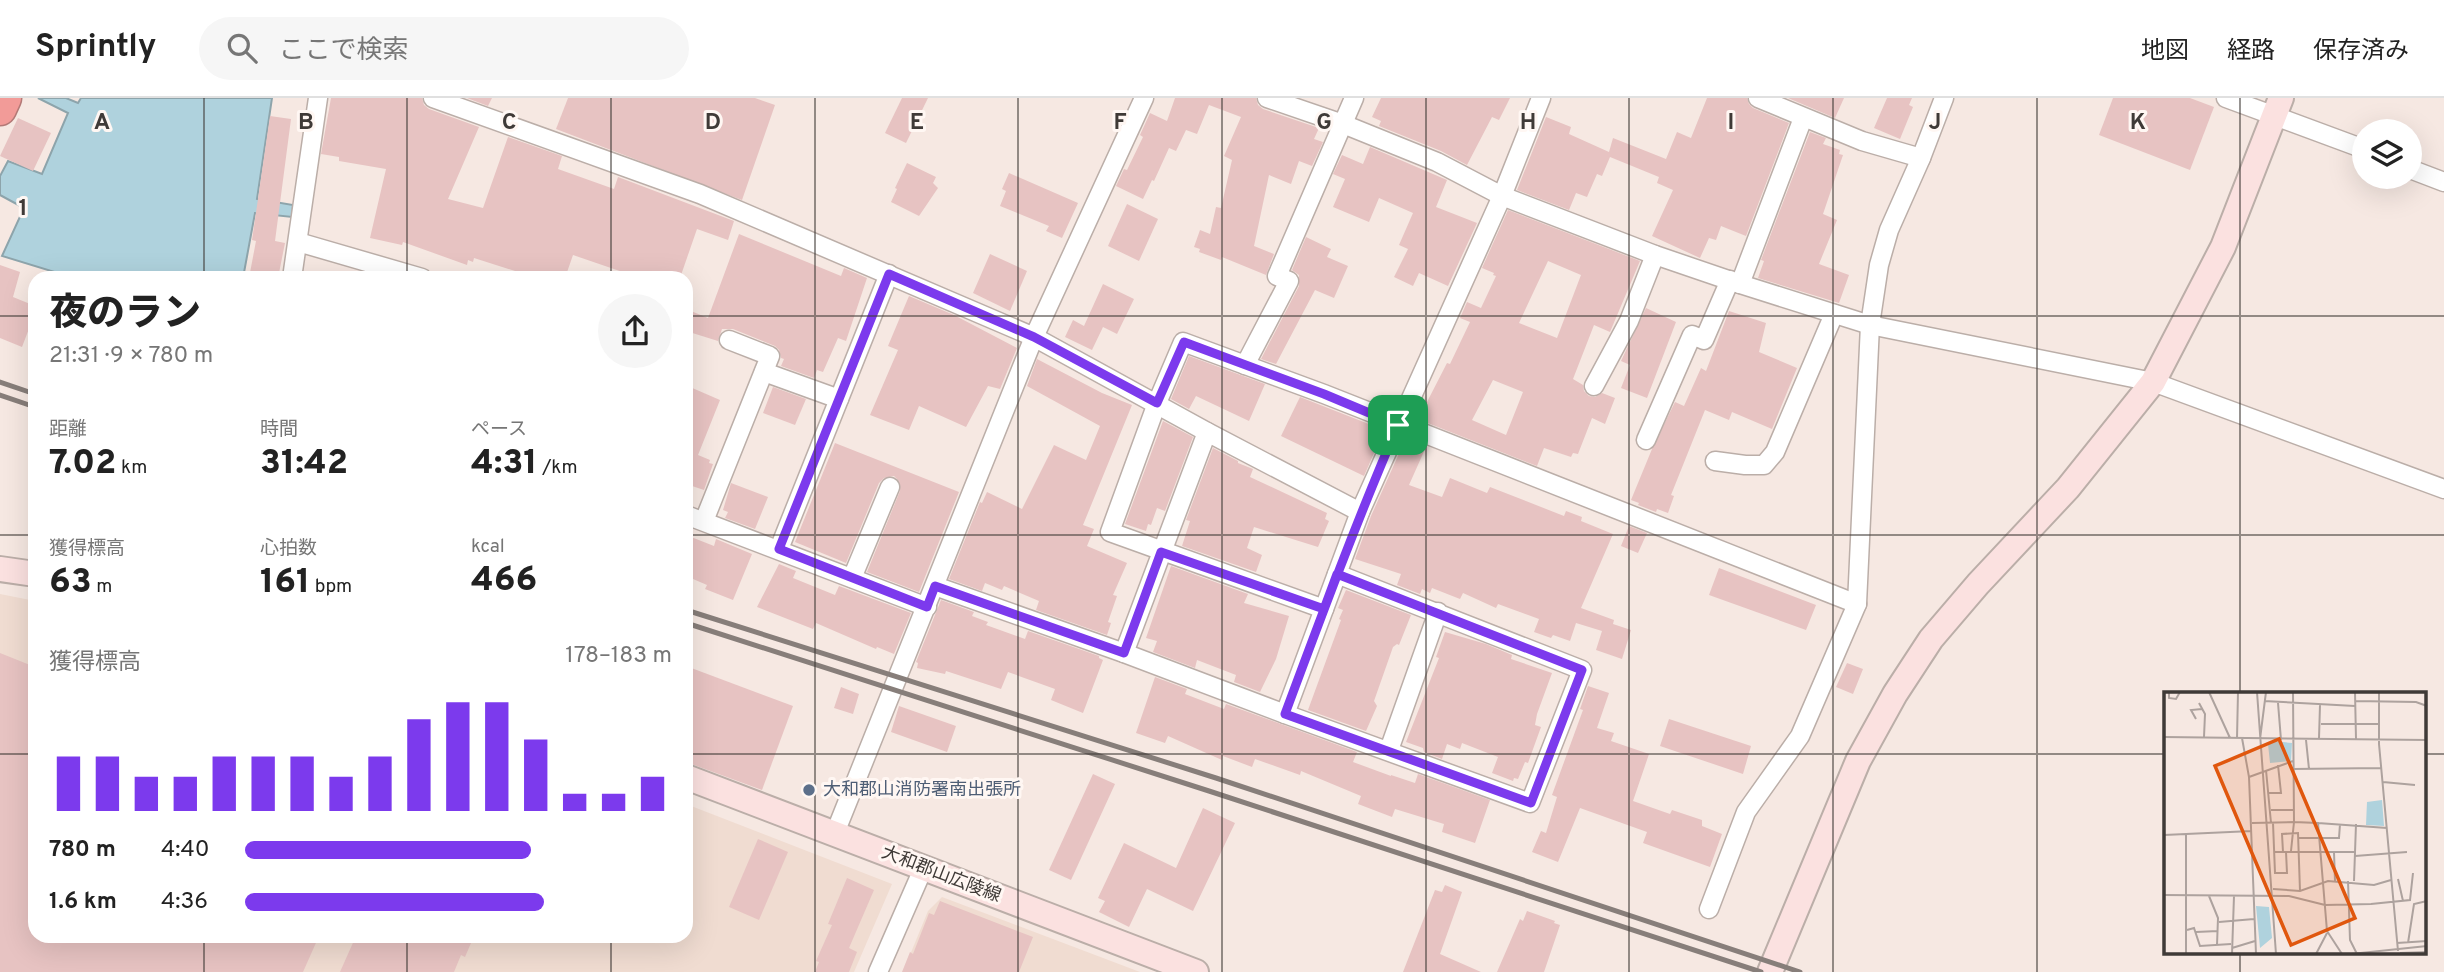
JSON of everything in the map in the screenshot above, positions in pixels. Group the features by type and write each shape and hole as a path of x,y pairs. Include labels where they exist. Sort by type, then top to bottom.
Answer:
{"highway":[{"path":"0,109 5,98"}],"street":[{"path":"293,271 318,98"},
{"path":"433,98 700,194 1034,337 1360,512"},
{"path":"835,833 1034,337 1144,98"},
{"path":"1267,98 1343,124 1437,162 1502,196 1655,255 1735,282 1870,326 2153,382 2444,489"},
{"path":"1245,365 1289,281 1277,276 1354,98"},
{"path":"1285,714 1360,512 1502,196 1541,98"},
{"path":"1758,98 1862,141 1922,158"},
{"path":"1709,909 1746,812 1800,736 1857,604 1870,326 1879,265 1889,230 1922,158 1944,98"},
{"path":"2226,98 2278,107 2352,143"},
{"path":"1769,972 1858,761 1895,694 1931,639 1978,584 2068,488 2153,382 2223,247 2278,107"},
{"path":"1646,440 1692,335 1704,340 1735,282 1803,118"},
{"path":"2422,174 2444,182"},
{"path":"298,242 398,271"},
{"path":"1594,386 1629,321 1655,255"},
{"path":"779,549 889,274"},
{"path":"1715,461 1745,466 1765,465 1775,452 1833,314"},
{"path":"704,522 770,356 729,340"},
{"path":"1324,609 1110,532 1157,403 1184,342 1857,604"},
{"path":"764,372 839,399"},
{"path":"1124,653 1207,432"},
{"path":"852,578 890,487"},
{"path":"693,518 927,607"},
{"path":"0,569 28,573"},
{"path":"935,586 1531,803 1582,670 1337,574"},
{"path":"1389,750 1438,612"},
{"name":"大和郡山広陵線","path":"693,780 1196,972"},
{"path":"878,972 923,869"}],"shaded area":[{"path":"0,594 28,600 28,943 693,943 693,807 892,884 854,972 0,972"},
{"path":"942,897 1140,972 903,972 928,911"}],"water":[{"path":"38,98 66,98 78,103 81,98 272,98 257,199 293,205 292,217 255,213 244,271 51,271 2,256 24,208 0,195 0,176 8,161 42,174 68,113"}],"building":[{"path":"331,98 422,98 429,109 479,127 448,199 483,208 508,137 562,156 558,169 614,189 618,177 734,221 728,240 697,229 682,271 620,271 573,255 567,271 515,271 474,258 473,262 468,260 467,265 403,242 402,245 370,238 386,169 339,161 339,157 321,154"},
{"path":"467,98 492,98 488,106"},
{"path":"568,98 755,98 775,105 742,200 556,129"},
{"path":"902,98 928,98 906,143 885,133"},
{"path":"1175,98 1256,98 1263,109 1319,128 1314,139 1323,142 1312,166 1299,161 1291,184 1269,175 1254,246 1274,254 1266,275 1222,257 1221,260 1199,252 1200,249 1194,247 1200,230 1210,234 1216,207 1221,208 1232,160 1224,156 1241,117 1209,105 1197,134 1186,130 1176,151 1169,148 1143,199 1116,186 1143,137 1140,135 1150,113 1167,121"},
{"path":"1381,98 1510,98 1499,120 1492,117 1467,165 1441,151 1379,126 1381,121 1372,117"},
{"path":"1707,98 1747,98 1753,108 1789,123 1746,236 1721,226 1716,240 1709,238 1700,258 1652,236 1673,190 1657,183 1659,177 1610,157 1602,176 1597,174 1587,197 1576,193 1569,210 1517,190 1546,117 1571,127 1569,134 1609,152 1613,138 1666,159 1677,132 1691,138"},
{"path":"1788,98 1844,98 1835,118"},
{"path":"1887,98 1912,98 1909,105 1913,107 1900,139 1874,128"},
{"path":"2113,98 2190,98 2214,107 2190,170 2099,135"},
{"path":"270,116 291,119 275,241 285,243 279,271 250,271 256,241 252,240"},
{"path":"18,118 51,133 33,171 0,156"},
{"path":"1810,132 1826,138 1823,144 1840,150 1839,154 1843,155 1823,214 1837,220 1819,264 1849,275 1839,303 1758,278 1764,261 1761,260"},
{"path":"1370,147 1447,180 1436,207 1477,223 1448,286 1419,273 1413,286 1394,277 1408,249 1399,245 1413,213 1379,198 1369,222 1333,207 1345,179 1333,174 1342,155 1363,164"},
{"path":"907,163 936,177 933,183 938,188 919,216 891,202"},
{"path":"1009,173 1078,203 1062,238 1046,231 1049,226 1000,206 1006,191 1002,189"},
{"path":"1127,204 1158,219 1139,261 1108,246"},
{"path":"1508,210 1640,261 1610,332 1594,325 1573,379 1583,385 1589,396 1595,397 1602,393 1615,398 1605,424 1592,418 1578,454 1573,453 1571,457 1544,448 1537,466 1415,418 1423,400 1427,402 1447,363 1450,364 1470,322 1460,318 1467,302 1481,308 1496,276 1482,268","holes":["1548,261 1581,275 1557,338 1519,323","1493,380 1523,392 1506,435 1472,420"]},
{"path":"739,234 841,276 844,268 867,278 846,341 838,338 823,372 817,370 814,378 781,366 784,359 775,346 733,329 722,329 718,341 693,333 693,312 708,318"},
{"path":"1306,237 1331,249 1327,257 1348,266 1334,298 1315,290 1276,364 1261,359 1299,286 1299,275 1292,270"},
{"path":"990,254 1027,271 1010,311 973,293"},
{"path":"0,265 20,272 13,297 28,303 28,331 22,347 0,338"},
{"path":"1103,284 1134,299 1117,334 1103,327 1092,350 1065,337 1073,320 1084,326"},
{"path":"909,296 954,315 1017,348 1000,389 988,386 966,427 919,406 909,430 870,415 898,350 888,346"},
{"path":"1646,308 1676,322 1647,398 1621,388 1630,365 1621,361"},
{"path":"1729,311 1766,323 1759,352 1797,368 1772,429 1732,412 1729,420 1705,410 1671,495 1674,496 1668,513 1657,509 1656,512 1638,505 1639,503 1631,500 1652,449 1675,402 1684,406 1701,368 1706,371"},
{"path":"1189,356 1265,384 1249,421 1196,396 1189,409 1171,399"},
{"path":"1037,359 1102,393 1132,405 1083,525 1094,529 1087,546 1127,563 1113,595 1117,596 1108,622 1111,623 1107,635 1036,610 1039,601 1004,586 1002,590 985,583 982,591 949,579 980,502 982,503 987,492 1022,509 1054,445 1086,460 1100,426 1027,386"},
{"path":"773,387 806,399 795,425 763,413"},
{"path":"693,388 720,400 698,455 713,464 704,490 693,486"},
{"path":"1300,397 1384,430 1364,476 1281,436"},
{"path":"1163,421 1193,437 1165,511 1157,508 1146,531 1125,524"},
{"path":"1406,438 1426,447 1409,485 1442,497 1450,478 1487,493 1490,487 1564,516 1566,511 1582,517 1581,521 1613,534 1581,608 1614,620 1613,624 1631,630 1622,659 1596,650 1602,631 1576,623 1570,641 1553,635 1551,638 1534,632 1539,619 1498,604 1496,608 1463,593 1460,599 1432,588 1430,593 1422,589 1420,594 1397,585 1401,574 1355,559"},
{"path":"835,443 959,492 919,592 867,572 900,491 899,481 894,476 884,478 879,483 846,563 795,542"},
{"path":"1213,448 1253,469 1250,477 1327,513 1325,519 1329,521 1318,547 1254,527 1247,548 1262,555 1256,572 1182,546 1190,521 1186,520"},
{"path":"731,483 768,497 755,529 725,518 728,512 723,510"},
{"path":"1629,526 1647,533 1638,553 1621,546"},
{"path":"693,538 714,546 716,539 752,554 733,600 705,589 707,585 693,579"},
{"path":"779,564 796,571 793,578 835,595 839,586 911,613 894,654 816,623 813,629 757,607"},
{"path":"1171,566 1248,594 1244,603 1289,616 1276,659 1260,692 1234,682 1236,675 1197,660 1195,668 1153,652 1157,641 1146,638"},
{"path":"1719,568 1816,605 1806,630 1709,595"},
{"path":"1346,590 1411,615 1399,645 1393,647 1374,701 1377,706 1366,731 1308,710 1341,620 1339,619 1343,610 1338,608"},
{"path":"941,600 974,612 972,616 988,622 986,625 1025,639 1028,631 1099,656 1103,660 1083,713 1051,700 1055,689 1008,672 1001,689 946,671 945,674 917,668 916,662"},
{"path":"1445,632 1486,644 1512,655 1511,659 1552,673 1537,714 1535,725 1541,727 1528,763 1525,762 1518,779 1514,778 1513,781 1492,773 1498,757 1462,743 1460,749 1447,744 1442,759 1406,742 1439,658 1436,657"},
{"path":"0,653 28,664 28,943 316,943 303,972 0,972"},
{"path":"1847,663 1863,669 1853,694 1836,687"},
{"path":"693,669 793,706 762,790 693,765"},
{"path":"1155,677 1187,689 1185,694 1224,709 1226,704 1357,752 1353,762 1391,776 1415,783 1418,774 1490,800 1475,843 1442,832 1444,824 1395,809 1392,817 1358,804 1361,796 1301,771 1300,775 1255,759 1252,767 1223,756 1222,760 1168,736 1165,743 1136,733"},
{"path":"1588,686 1609,693 1597,728 1614,733 1611,741 1649,754 1633,801 1670,814 1672,810 1702,820 1702,826 1722,834 1710,867 1643,843 1647,832 1580,808 1558,862 1532,852 1541,831 1546,833 1557,797 1552,795 1583,710 1580,709"},
{"path":"841,687 859,694 853,714 834,708"},
{"path":"899,706 956,726 947,752 891,732"},
{"path":"1669,719 1751,746 1743,774 1660,746"},
{"path":"1093,774 1115,784 1071,880 1049,870"},
{"path":"1203,808 1235,823 1193,911 1147,889 1129,927 1099,912 1105,901 1098,898 1124,843 1176,868"},
{"path":"758,839 788,852 759,920 729,907"},
{"path":"847,878 874,890 849,948 857,952 849,972 815,972 819,962 816,961 832,925 828,924"},
{"path":"1445,885 1462,892 1440,954 1481,972 1403,972 1435,890 1442,892"},
{"path":"940,901 1033,937 1019,972 902,972 910,952 913,954 929,913 934,915"},
{"path":"1527,911 1560,925 1544,972 1497,972 1520,919 1523,921"},
{"path":"353,943 471,943 465,957 461,955 454,972 340,972"}],"railway":[{"path":"0,382 28,392"},
{"path":"0,395 28,405"},
{"path":"693,612 1216,778 1800,972"},
{"path":"693,625 1761,972"}],"place":[{"name":"大和郡山消防署南出張所","path":"809,790"}],"route":[{"path":"1398,425 1324,394 1184,342 1157,403 1034,337 889,274 779,549 927,607 935,586 1124,653 1161,552 1324,609 1337,574 1582,670 1531,803 1285,714 1324,609 1360,512 1398,425"}]}
